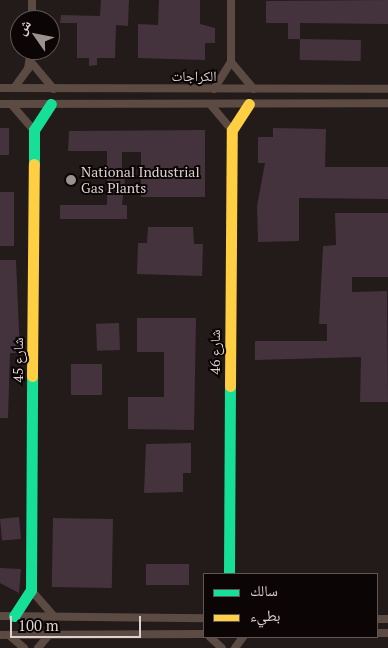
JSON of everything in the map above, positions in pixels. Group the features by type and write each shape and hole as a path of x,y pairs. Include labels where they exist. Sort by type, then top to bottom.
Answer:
{"street":[{"path":"214,89 231,62 231,0"},
{"path":"14,88 31,62 54,88"},
{"path":"231,62 254,89"},
{"name":"الكراجات","path":"0,88 388,89"},
{"name":"الكراجات","path":"0,104 388,104"},
{"path":"11,104 34,130 51,104"},
{"path":"210,104 232,130 249,104"},
{"name":"شارع 45","path":"31,590 34,130"},
{"name":"شارع 46","path":"229,573 232,130"},
{"path":"14,616 31,590 54,616"},
{"path":"0,616 203,618"},
{"path":"0,635 203,634"},
{"path":"9,635 24,648"},
{"path":"38,648 49,635"},
{"path":"211,638 222,648"},
{"path":"234,648 242,638"}],"building":[{"path":"101,0 129,0 128,26 116,25 115,58 97,58 97,65 89,66 89,58 77,58 77,23 60,23 61,15 100,16"},
{"path":"159,0 200,0 200,24 215,28 215,43 205,43 205,60 138,58 138,24 158,25"},
{"path":"388,0 388,24 300,23 300,39 288,39 288,23 266,23 266,1"},
{"path":"300,39 361,40 361,61 300,60"},
{"path":"0,128 9,128 9,155 0,155"},
{"path":"273,128 326,129 325,167 388,167 388,199 299,198 299,241 258,242 257,206 265,163 258,163 258,137 273,137"},
{"path":"205,130 205,197 141,197 141,152 122,152 122,170 126,170 122,205 127,205 127,219 60,219 60,205 107,205 107,151 68,151 69,131"},
{"path":"0,192 14,192 14,246 0,246"},
{"path":"335,213 388,213 388,277 352,277 352,292 387,291 388,402 360,402 361,357 255,360 255,341 327,341 327,324 319,324 323,246 336,245"},
{"path":"148,227 193,227 194,244 203,244 202,276 137,274 138,243 147,243"},
{"path":"0,260 16,260 20,353 10,353 8,418 0,418"},
{"path":"137,318 196,318 194,430 128,429 128,397 164,397 164,352 137,352"},
{"path":"119,323 120,350 97,351 96,324"},
{"path":"71,364 102,364 102,395 71,395"},
{"path":"191,443 191,473 183,473 183,492 144,493 146,444"},
{"path":"19,517 21,539 2,541 0,519"},
{"path":"53,518 113,519 112,588 52,587"},
{"path":"146,564 189,564 189,585 146,585"},
{"path":"0,568 21,569 19,593 0,583"}],"traffic: fast":[{"path":"34,164 34,130 51,104"},
{"path":"14,616 31,590 32,376"},
{"path":"229,573 230,386"}],"traffic: slow":[{"path":"230,386 232,130 249,104"},
{"path":"32,376 34,164"}],"place":[{"name":"National Industrial Gas Plants","path":"71,180"}]}
